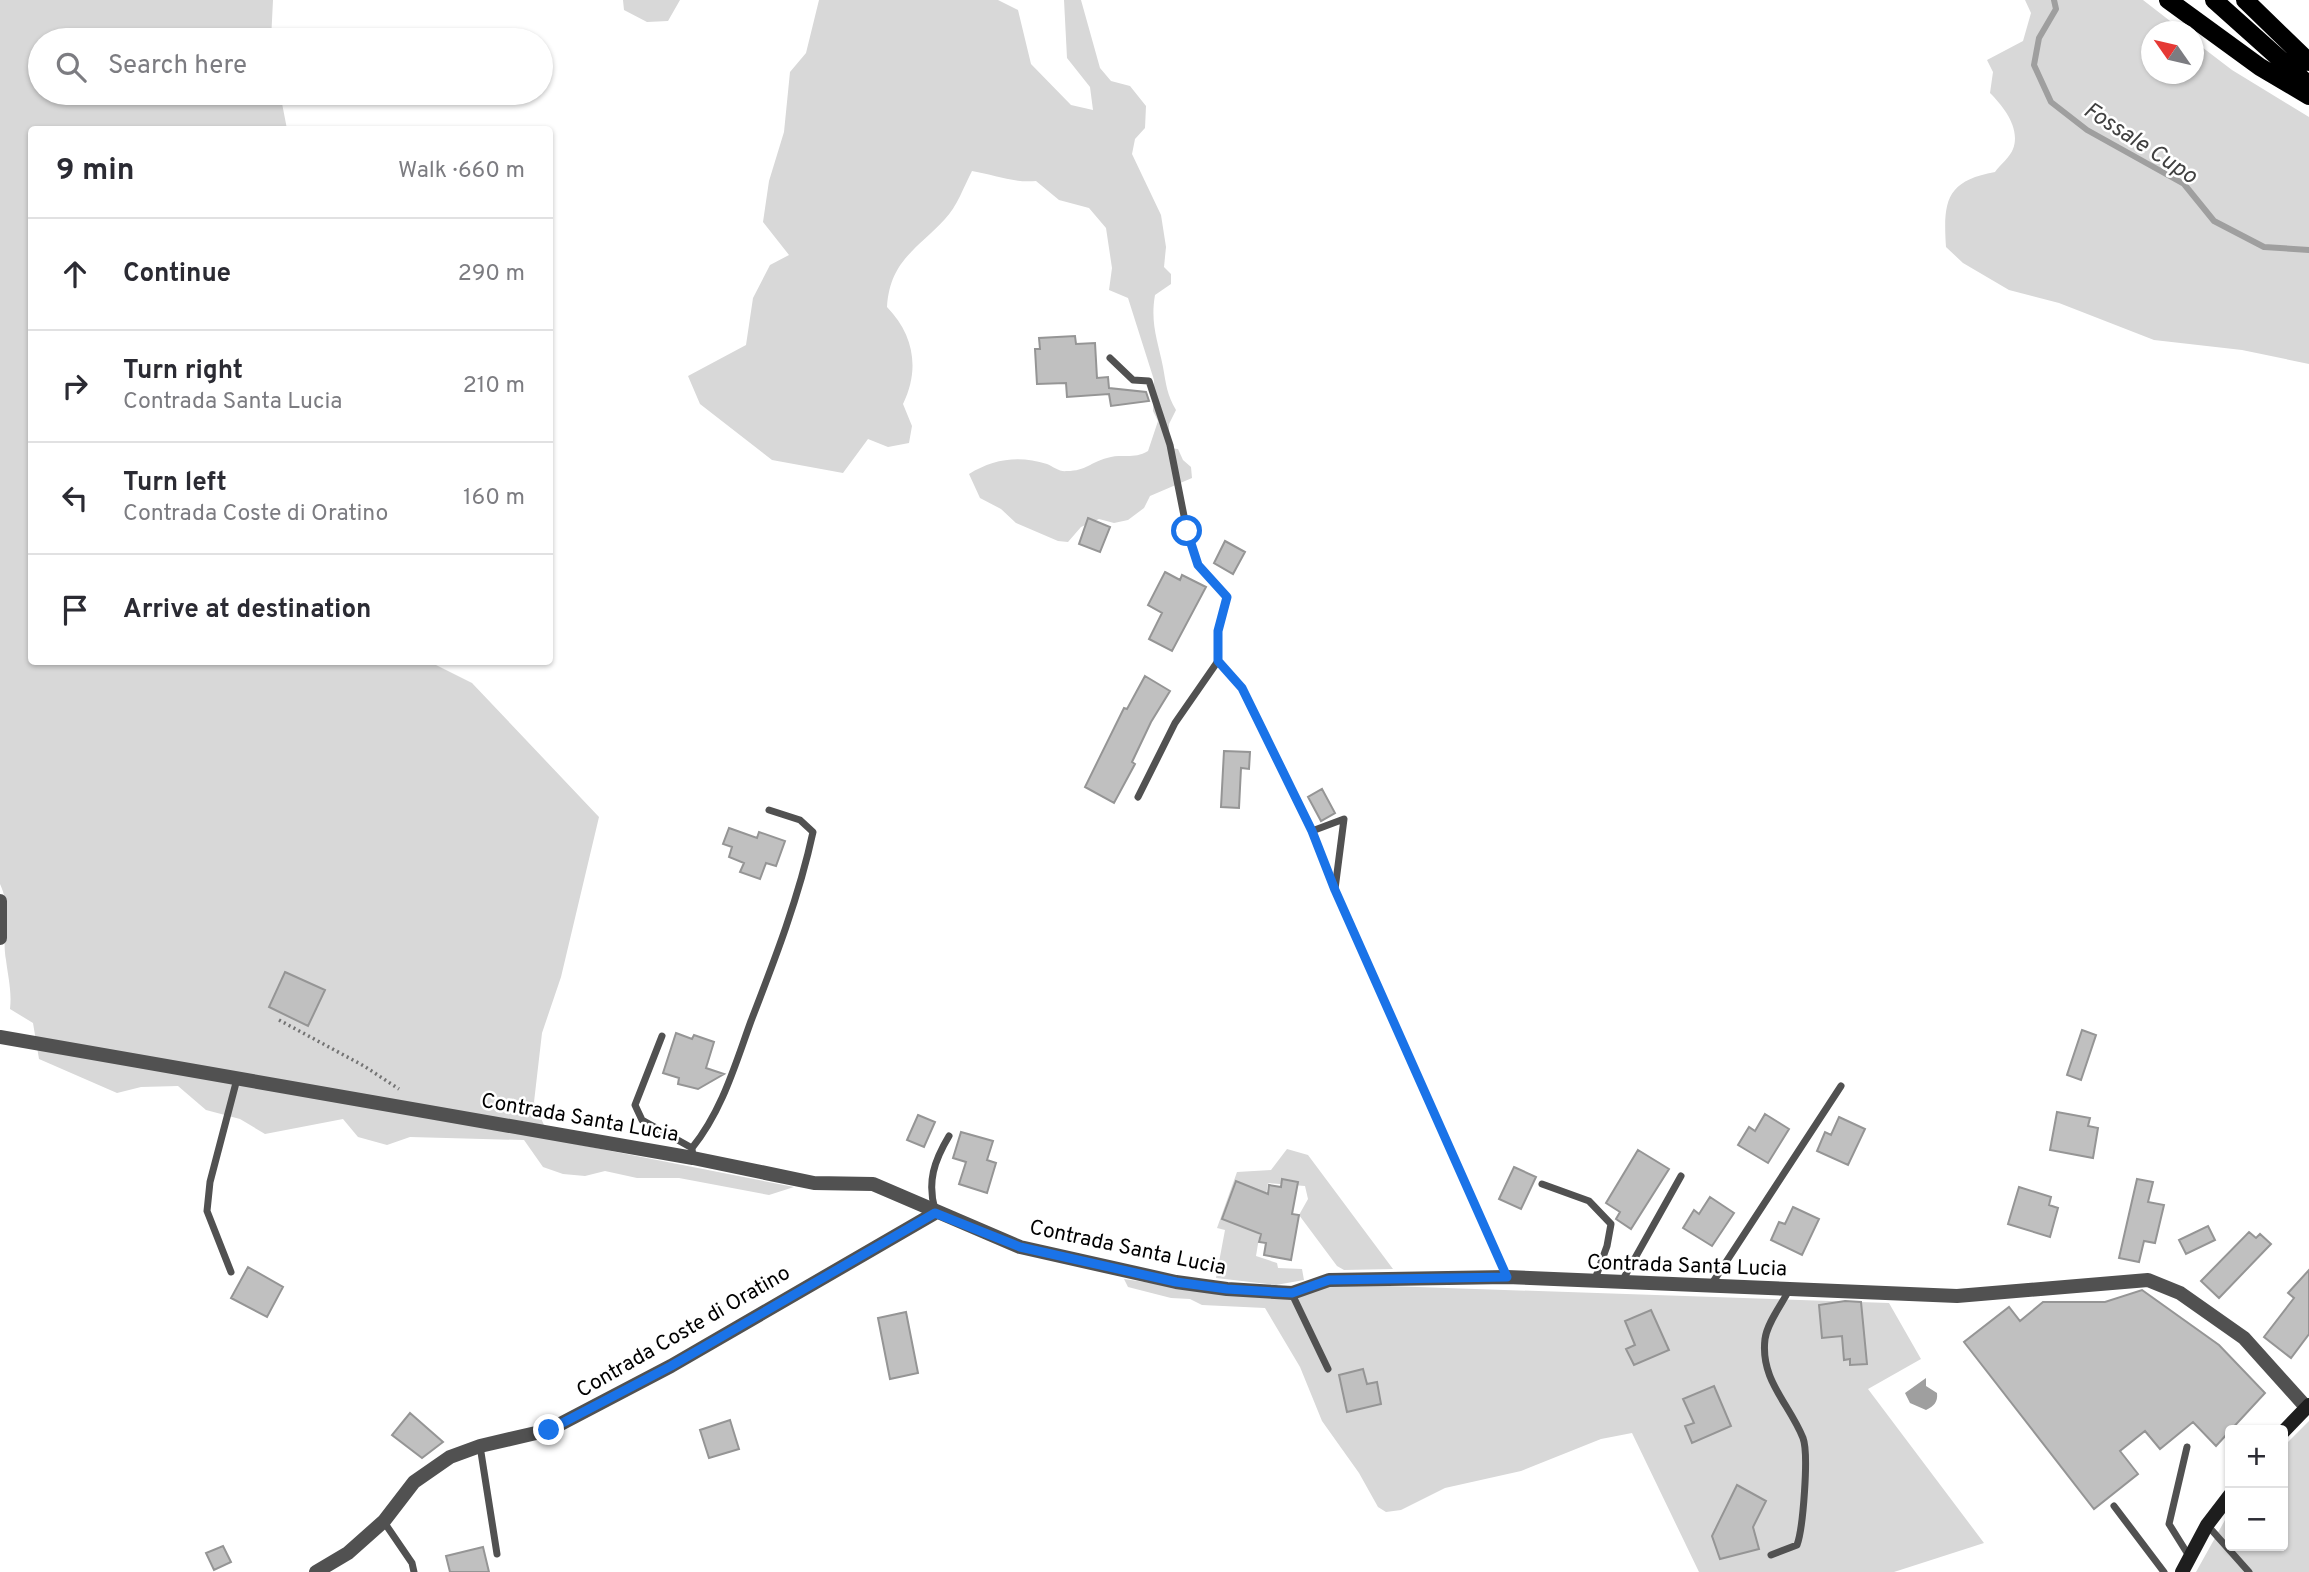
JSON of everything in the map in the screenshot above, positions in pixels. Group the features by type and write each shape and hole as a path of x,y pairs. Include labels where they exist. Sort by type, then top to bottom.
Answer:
{"main road":[{"path":"2168,0 2260,67 2309,96"},
{"path":"2214,0 2309,85"},
{"path":"2245,0 2309,62"},
{"path":"2288,1427 2308,1408"},
{"path":"2182,1572 2207,1525 2225,1502"}],"street":[{"path":"0,901 0,938"},
{"name":"Contrada Santa Lucia","path":"0,1037 420,1111 692,1153 814,1184 873,1184 935,1213 1020,1247 1176,1282 1292,1293 1329,1280 1507,1277 1594,1283 1956,1296 2148,1280 2180,1293 2244,1338 2308,1408"},
{"name":"Contrada Coste di Oratino","path":"316,1572 348,1553 384,1521 414,1482 450,1457 549,1430 671,1366 935,1213"}],"lane":[{"path":"1111,358 1133,380 1149,381 1170,445 1187,531 1198,565 1227,597 1218,631 1218,661 1175,723 1138,797"},
{"path":"1218,661 1242,688 1312,831 1335,890 1507,1277"},
{"path":"662,1036 635,1105 642,1120 692,1153 709,1127 724,1095 780,945 808,855 813,832 800,820 769,810"},
{"path":"1312,831 1344,819 1335,890"},
{"path":"231,1272 207,1211 210,1182 237,1080"},
{"path":"1710,1286 1841,1086"},
{"path":"935,1213 929,1190 936,1158 949,1136"},
{"path":"1620,1284 1681,1176"},
{"path":"1542,1184 1589,1201 1611,1224 1607,1246 1594,1283"},
{"path":"1770,1555 1797,1545 1802,1531 1806,1448 1769,1379 1764,1359 1766,1335 1789,1290"},
{"path":"1292,1293 1328,1369"},
{"path":"480,1447 498,1555"},
{"path":"2187,1447 2169,1524 2189,1556"},
{"path":"2114,1506 2164,1572"},
{"path":"384,1521 412,1563 414,1572"},
{"path":"2207,1525 2249,1572"}],"path":[{"path":"279,1020 364,1066 405,1093 420,1111"}],"shaded area":[{"path":"0,0 273,0 272,28 28,28 28,105 282,105 286,126 28,126 28,665 436,665 472,683 599,817 561,977 542,1033 534,1102 550,1139 794,1187 769,1195 679,1178 637,1178 605,1171 585,1176 563,1174 543,1167 524,1140 410,1137 387,1145 358,1137 343,1119 265,1134 240,1119 206,1110 178,1086 141,1087 117,1093 39,1059 33,1023 10,1009 5,950 6,912 0,884"},
{"path":"623,0 680,0 668,21 647,22 624,10"},
{"path":"819,0 998,0 1018,10 1031,64 1071,105 1093,110 1090,87 1067,58 1064,0 1081,0 1100,68 1111,81 1130,86 1146,106 1145,128 1135,139 1132,154 1161,215 1166,247 1164,267 1171,274 1171,284 1155,295 1154,324 1167,389 1176,410 1169,424 1169,448 1178,449 1183,460 1191,467 1192,478 1150,496 1144,508 1128,520 1114,523 1099,519 1081,527 1068,542 1058,541 1016,523 1001,509 980,498 969,474 987,465 1016,459 1037,461 1061,471 1074,471 1112,457 1137,455 1148,451 1158,421 1153,411 1154,380 1128,298 1109,290 1112,268 1106,228 1089,208 1059,200 1036,181 1012,180 972,171 953,209 906,257 893,278 889,291 887,307 903,329 912,353 911,378 903,404 912,426 909,443 888,447 868,439 843,473 772,460 700,404 688,376 746,345 753,298 770,265 789,255 763,222 769,181 784,132 790,72 806,53"},
{"path":"2025,0 2143,0 2170,21 2141,21 2141,84 2204,84 2204,49 2232,70 2309,117 2309,364 2242,350 2154,340 2059,303 2009,290 1963,263 1946,247 1947,205 1951,196 1966,181 1995,172 2013,149 2013,125 1990,93 1993,72 1987,60 2023,41 2031,13"},
{"path":"1287,1149 1308,1155 1393,1269 1344,1270 1337,1266 1299,1215 1308,1199 1305,1186 1268,1183 1256,1256 1277,1263 1278,1268 1302,1269 1304,1280 1276,1285 1216,1278 1225,1230 1217,1228 1237,1172 1271,1170"},
{"path":"1124,1279 1226,1294 1331,1284 1889,1303 1921,1359 1868,1389 1984,1543 1894,1572 1699,1572 1632,1433 1601,1439 1521,1471 1445,1488 1401,1510 1386,1512 1378,1507 1359,1473 1322,1421 1300,1367 1265,1308 1202,1305 1190,1299 1171,1298 1128,1287"},
{"path":"1926,1378 1926,1386 1937,1393 1937,1396 1935,1403 1926,1410 1910,1403 1905,1393"},
{"path":"2309,1421 2309,1572 2196,1572 2225,1520 2225,1551 2288,1551 2288,1442"}],"building":[{"path":"1075,336 1076,344 1095,343 1097,378 1108,377 1109,388 1146,392 1149,401 1111,406 1109,394 1067,397 1066,383 1037,384 1035,349 1040,349 1039,338"},
{"path":"1088,518 1110,527 1100,552 1079,544"},
{"path":"1225,541 1245,552 1233,574 1214,563"},
{"path":"1165,572 1180,580 1182,575 1206,587 1172,651 1149,639 1162,613 1148,605"},
{"path":"1145,676 1170,691 1151,722 1132,762 1135,764 1114,803 1085,787 1124,708 1127,709"},
{"path":"1224,751 1250,752 1249,769 1241,768 1239,808 1221,807"},
{"path":"1322,789 1335,813 1321,821 1308,797"},
{"path":"729,828 757,838 759,832 785,841 776,866 766,863 760,879 740,872 744,863 729,857 732,847 723,844"},
{"path":"285,972 325,990 308,1026 269,1007"},
{"path":"2082,1030 2096,1035 2081,1080 2067,1075"},
{"path":"676,1033 692,1039 694,1035 714,1042 706,1068 724,1074 698,1089 678,1084 679,1078 663,1073"},
{"path":"2057,1112 2090,1118 2088,1126 2098,1128 2093,1158 2050,1150"},
{"path":"1765,1114 1789,1129 1768,1163 1738,1145 1749,1127 1755,1131"},
{"path":"918,1115 935,1122 924,1147 907,1140"},
{"path":"1839,1117 1865,1129 1848,1165 1817,1151 1825,1132 1831,1135"},
{"path":"961,1132 993,1141 987,1160 996,1163 987,1193 959,1184 966,1162 953,1158"},
{"path":"1638,1150 1669,1169 1631,1229 1616,1219 1620,1212 1606,1203"},
{"path":"1514,1167 1536,1177 1521,1209 1499,1199"},
{"path":"1282,1179 1298,1182 1292,1214 1299,1215 1291,1260 1264,1255 1266,1243 1259,1242 1261,1234 1222,1219 1236,1181 1268,1194 1269,1185 1281,1187"},
{"path":"2137,1179 2153,1182 2148,1202 2164,1205 2155,1243 2144,1241 2139,1262 2119,1258"},
{"path":"2019,1187 2051,1197 2049,1205 2058,1208 2050,1237 2008,1224"},
{"path":"1710,1197 1734,1213 1712,1246 1683,1228 1694,1210 1699,1214"},
{"path":"1793,1207 1819,1219 1802,1255 1771,1240 1779,1222 1785,1224"},
{"path":"2208,1226 2215,1240 2186,1254 2179,1240"},
{"path":"2249,1232 2256,1238 2260,1234 2271,1244 2219,1298 2201,1281"},
{"path":"248,1267 283,1287 267,1317 231,1298"},
{"path":"2309,1270 2309,1334 2291,1358 2264,1337 2294,1298 2288,1293"},
{"path":"2142,1290 2219,1345 2265,1393 2235,1425 2225,1425 2225,1436 2216,1446 2193,1422 2160,1449 2145,1431 2120,1451 2138,1474 2094,1509 1964,1342 2009,1307 2020,1321 2043,1302 2105,1302"},
{"path":"1845,1301 1861,1302 1867,1364 1850,1365 1850,1359 1844,1360 1842,1336 1822,1338 1819,1305"},
{"path":"1651,1310 1669,1350 1634,1365 1626,1349 1635,1345 1625,1321"},
{"path":"906,1312 918,1373 890,1379 878,1318"},
{"path":"1363,1369 1367,1384 1377,1382 1381,1404 1347,1412 1339,1375"},
{"path":"1714,1386 1731,1426 1692,1443 1685,1426 1694,1423 1683,1399"},
{"path":"410,1413 443,1442 422,1458 392,1435"},
{"path":"730,1420 739,1449 709,1458 700,1430"},
{"path":"1737,1485 1766,1501 1753,1527 1759,1549 1720,1559 1712,1536"},
{"path":"223,1546 231,1562 214,1570 206,1553"},
{"path":"483,1547 489,1572 450,1572 446,1556"}],"waterway":[{"name":"Fossale Cupo","path":"2054,0 2056,9 2039,38 2034,65 2051,102 2087,130 2184,184 2214,221 2264,247 2309,250"}],"route":[{"path":"549,1430 671,1366 828,1272 935,1213 1020,1247 1176,1282 1227,1289 1292,1293 1329,1280 1507,1277 1335,890 1312,831 1242,688 1218,661 1218,631 1227,597 1198,565 1187,531"}]}
